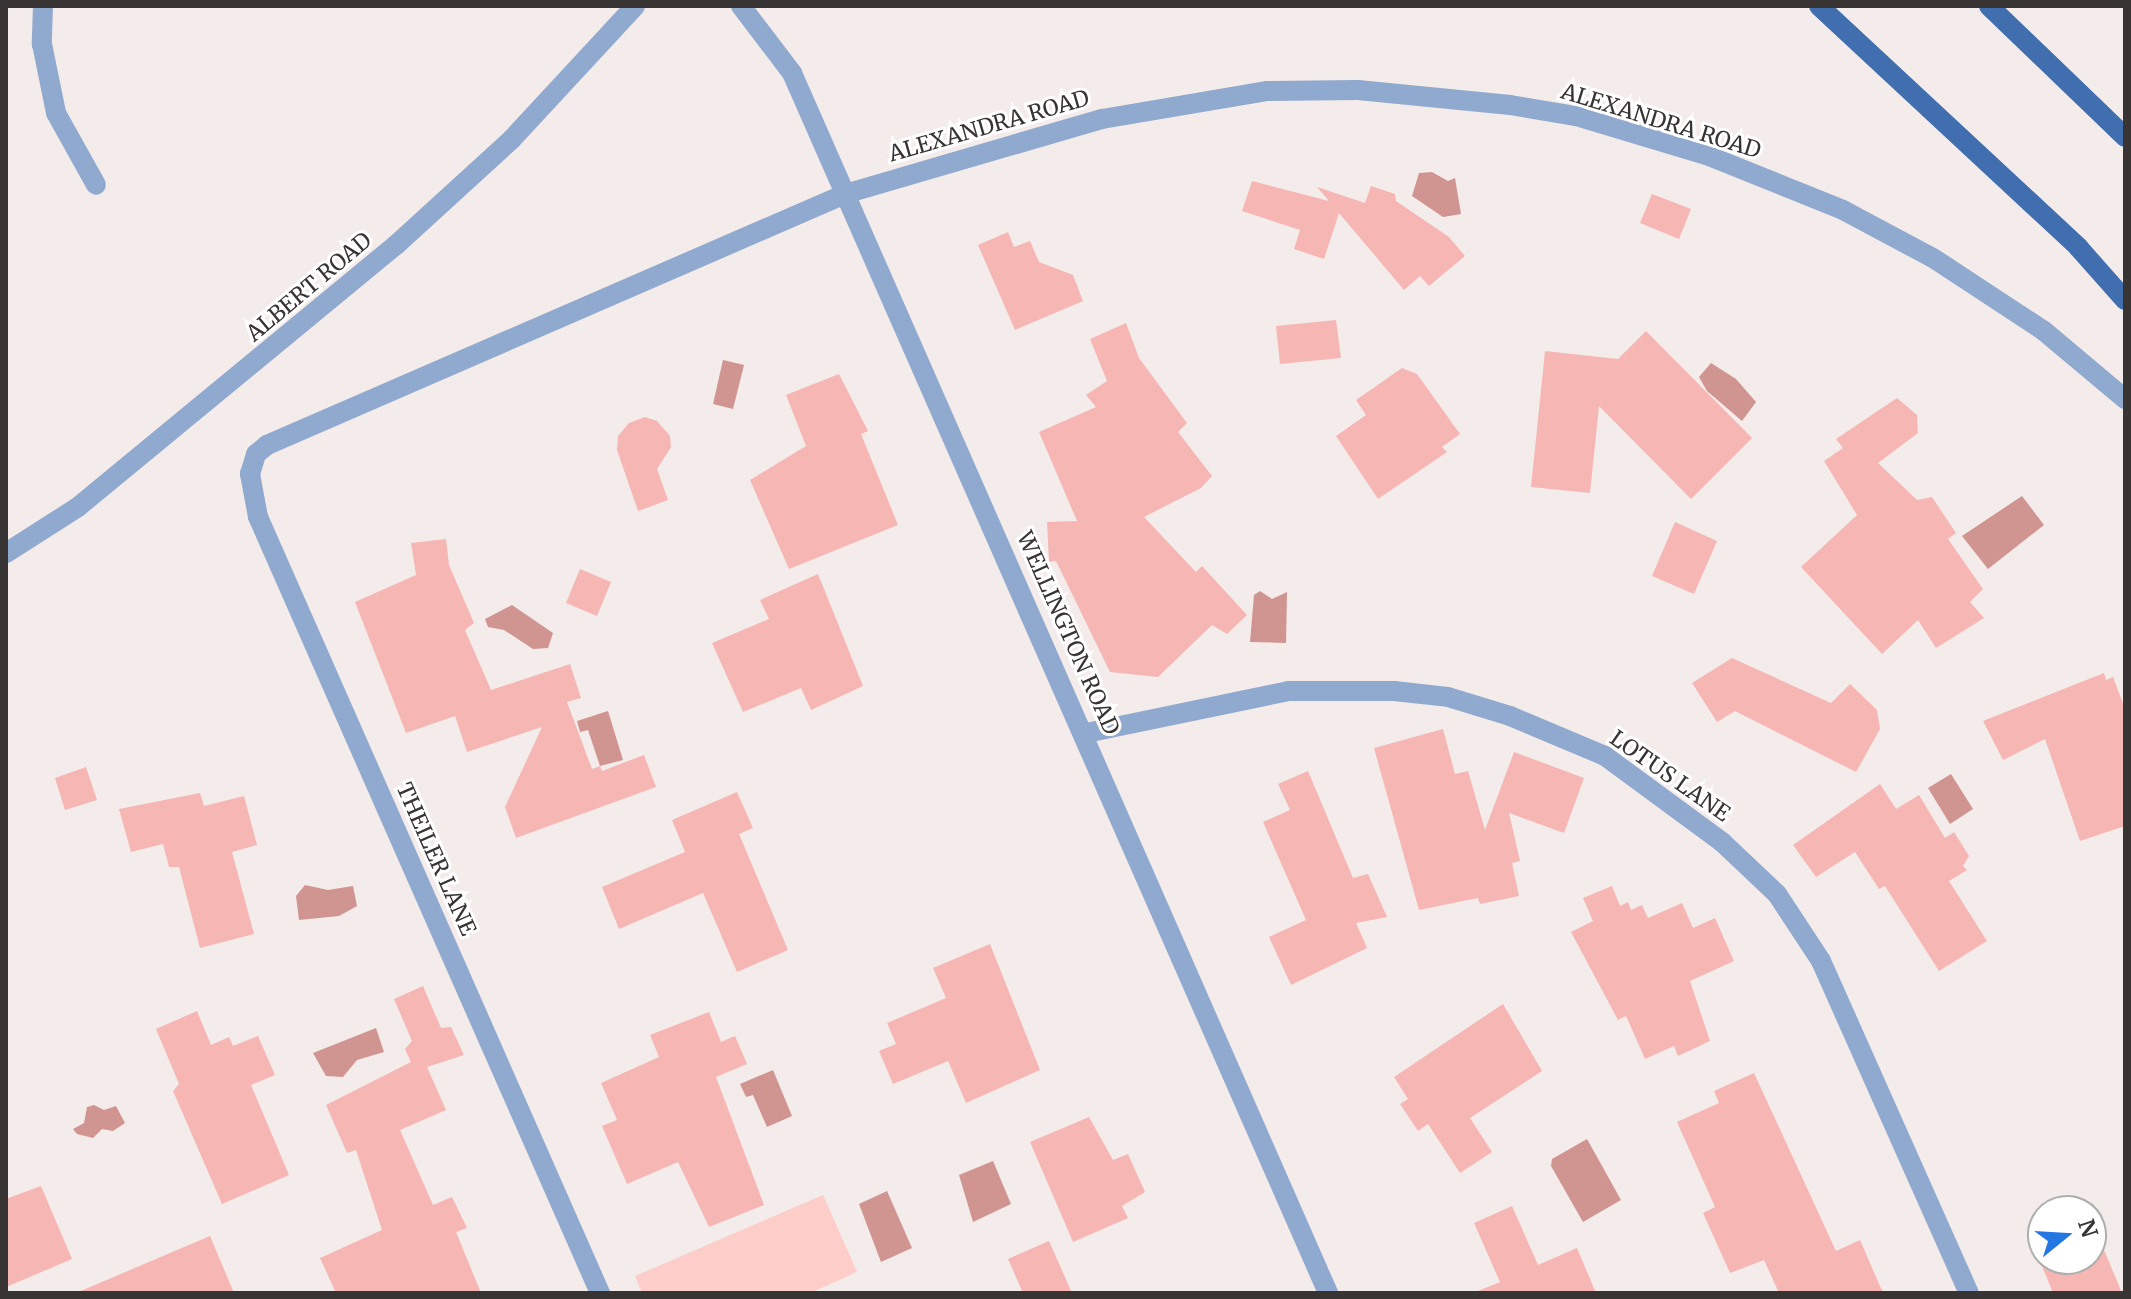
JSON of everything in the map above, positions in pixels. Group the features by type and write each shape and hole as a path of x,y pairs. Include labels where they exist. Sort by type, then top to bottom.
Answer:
{"main road":[{"path":"1819,6 2067,237 2125,300"},
{"path":"1989,6 2125,137"}],"street":[{"path":"43,6 42,44 56,113 96,185"},
{"name":"ALBERT ROAD","path":"614,24 625,6"},
{"name":"ALBERT ROAD","path":"6,553 78,507 396,245 512,139 614,24 635,6"},
{"name":"WELLINGTON ROAD","path":"741,6 792,73 1086,733 1328,1293"},
{"name":"ALEXANDRA ROAD","path":"845,194 1102,119 1254,92 1358,90 1510,105 1576,116 1709,156 1843,210 1933,258 2044,331 2125,399"},
{"name":"THEILER LANE","path":"600,1293 258,517 250,474 256,454 267,445 845,194"},
{"name":"LOTUS LANE","path":"1086,733 1288,691 1394,691 1460,701 1566,736 1605,756 1711,833 1777,894 1821,961 1969,1293"}],"shaded area":[{"path":"1432,172 1448,181 1455,178 1461,214 1443,217 1412,196 1419,173"},
{"path":"723,360 744,365 733,409 713,404"},
{"path":"1711,363 1736,379 1756,402 1742,421 1707,391 1699,377"},
{"path":"2022,496 2044,525 1988,569 1962,536"},
{"path":"1260,591 1272,599 1287,592 1286,643 1250,642 1254,595"},
{"path":"512,605 553,633 548,648 533,649 504,630 488,627 485,619"},
{"path":"608,711 623,760 600,766 588,730 580,732 577,721"},
{"path":"1951,774 1973,809 1950,824 1928,788"},
{"path":"305,885 328,890 353,886 357,906 339,916 299,920 296,896"},
{"path":"376,1028 384,1052 357,1060 343,1077 326,1076 313,1053"},
{"path":"773,1070 792,1116 767,1127 753,1095 746,1097 740,1084"},
{"path":"94,1105 104,1110 116,1106 125,1123 113,1131 102,1129 93,1138 77,1134 73,1129 84,1123 87,1107"},
{"path":"1587,1139 1621,1200 1583,1222 1551,1166 1552,1159"},
{"path":"993,1161 1011,1204 973,1222 959,1175"},
{"path":"887,1191 912,1248 881,1262 859,1204"},
{"path":"823,1195 857,1272 810,1293 642,1293 635,1276"}],"building":[{"path":"1252,181 1329,201 1317,187 1365,203 1371,186 1395,194 1396,201 1449,237 1465,256 1429,286 1420,276 1404,290 1339,213 1324,259 1294,249 1300,230 1242,211"},
{"path":"1652,194 1691,209 1679,239 1640,223"},
{"path":"1008,232 1014,247 1030,241 1039,262 1073,275 1083,301 1015,330 978,245"},
{"path":"1336,320 1341,358 1280,364 1276,326"},
{"path":"1126,323 1139,358 1187,423 1178,432 1212,476 1201,488 1144,517 1196,572 1202,566 1247,615 1227,634 1212,625 1158,677 1110,672 1056,561 1049,562 1047,522 1077,521 1039,432 1096,407 1086,395 1107,381 1090,339"},
{"path":"1646,331 1752,438 1691,499 1599,406 1590,493 1531,487 1545,351 1618,359"},
{"path":"1402,368 1417,374 1460,434 1442,447 1447,452 1378,499 1336,436 1366,415 1356,400"},
{"path":"839,374 868,431 861,434 898,525 789,569 750,480 806,446 786,395"},
{"path":"1897,398 1917,415 1918,433 1878,463 1917,500 1932,497 1956,533 1948,539 1983,589 1970,602 1984,618 1936,648 1918,620 1882,654 1801,567 1857,515 1824,461 1843,448 1836,439"},
{"path":"645,417 657,421 670,436 671,447 657,469 668,500 638,511 617,450 618,436 629,423"},
{"path":"1675,522 1717,541 1694,594 1652,576"},
{"path":"446,539 449,565 474,623 465,630 491,690 570,664 581,698 567,702 592,769 600,766 602,771 644,755 656,787 516,838 505,807 542,727 467,752 455,716 406,733 355,602 416,575 411,543"},
{"path":"580,569 611,582 597,616 566,603"},
{"path":"818,574 863,686 811,710 801,688 743,712 712,643 769,619 760,600"},
{"path":"1732,658 1831,703 1850,684 1877,710 1880,729 1856,772 1735,711 1717,722 1692,683"},
{"path":"2104,673 2106,680 2113,677 2125,709 2125,826 2080,841 2045,739 2003,760 1983,721"},
{"path":"1443,729 1455,774 1468,771 1485,830 1514,752 1584,778 1564,833 1509,813 1520,861 1512,863 1519,896 1480,904 1478,898 1419,910 1374,748"},
{"path":"86,767 97,800 65,810 55,778"},
{"path":"1308,771 1353,878 1368,874 1387,917 1356,923 1367,948 1291,985 1269,937 1306,920 1263,822 1290,810 1278,784"},
{"path":"1880,784 1896,809 1919,795 1945,838 1954,832 1969,856 1963,866 1967,870 1949,881 1987,941 1939,971 1885,886 1879,889 1855,852 1816,877 1793,845"},
{"path":"737,792 753,828 739,834 788,950 737,972 703,893 619,929 602,887 685,852 672,820"},
{"path":"200,793 204,806 244,796 257,845 232,852 254,934 200,948 179,867 169,867 163,844 131,852 119,809"},
{"path":"1612,886 1620,906 1628,902 1631,910 1642,905 1648,918 1682,903 1693,928 1715,918 1734,961 1690,981 1710,1041 1678,1056 1674,1046 1645,1059 1626,1016 1618,1020 1571,932 1593,921 1583,898"},
{"path":"990,944 1040,1070 966,1103 948,1061 893,1084 879,1051 896,1044 887,1023 946,998 933,968"},
{"path":"423,986 441,1028 451,1027 464,1055 427,1067 446,1110 400,1130 433,1205 452,1197 467,1228 456,1232 481,1293 336,1293 320,1258 382,1230 356,1150 347,1153 326,1105 411,1062 405,1049 412,1041 394,999"},
{"path":"1503,1004 1542,1071 1470,1118 1492,1152 1460,1173 1428,1124 1418,1131 1400,1104 1408,1099 1394,1077"},
{"path":"197,1011 211,1045 229,1037 233,1046 258,1036 275,1075 251,1085 289,1175 222,1204 173,1091 179,1084 156,1029"},
{"path":"709,1012 721,1042 735,1036 747,1064 716,1077 764,1205 709,1227 678,1162 627,1184 602,1126 617,1120 601,1083 659,1057 650,1035"},
{"path":"1754,1073 1836,1251 1860,1240 1883,1293 1779,1293 1764,1260 1730,1273 1703,1213 1715,1207 1677,1122 1719,1103 1714,1091"},
{"path":"1089,1117 1113,1160 1128,1154 1145,1192 1122,1206 1128,1218 1073,1242 1030,1142"},
{"path":"41,1186 72,1259 6,1287 6,1199"},
{"path":"1512,1206 1538,1265 1577,1248 1596,1293 1473,1293 1500,1282 1474,1223"},
{"path":"210,1236 234,1293 76,1293"},
{"path":"1049,1241 1072,1293 1023,1293 1008,1259"},
{"path":"2107,1257 2122,1293 2053,1293 2046,1275 2107,1275"}]}
